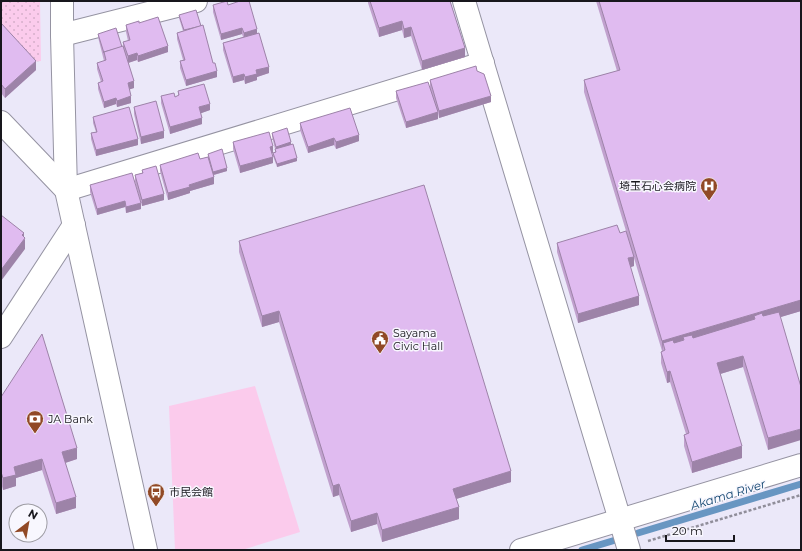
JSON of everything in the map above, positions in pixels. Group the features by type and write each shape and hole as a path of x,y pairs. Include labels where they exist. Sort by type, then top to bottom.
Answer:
{"street":[{"path":"62,1 66,190 146,550"},
{"path":"62,35 196,1"},
{"path":"464,1 629,549"},
{"path":"66,190 483,63"},
{"path":"1,122 66,190"},
{"path":"1,337 74,225"},
{"path":"521,550 801,465"}],"path":[{"path":"629,549 801,495"}],"shaded area":[{"path":"1,1 40,1 41,61 32,62 1,26"},
{"path":"255,386 300,532 242,550 175,550 169,406"}],"building":[{"path":"227,1 228,5 240,1 249,1 257,29 244,33 242,28 221,34 213,5"},
{"path":"370,1 450,1 465,48 422,61 411,27 404,29 402,21 379,28"},
{"name":"埼玉石心会病院","path":"599,1 801,1 801,300 662,341 584,80 620,70"},
{"path":"196,10 201,26 184,30 179,15"},
{"path":"158,17 168,46 138,56 137,53 128,56 123,42 130,40 126,25 139,21 139,23"},
{"path":"1,23 36,61 5,89 1,84"},
{"path":"203,25 213,63 215,63 217,71 186,80 180,61 185,60 177,33"},
{"path":"116,28 122,47 104,53 98,34"},
{"path":"259,33 269,67 256,70 257,74 245,77 244,74 233,77 223,43"},
{"path":"123,46 134,81 128,83 131,96 117,101 116,98 104,102 98,83 103,81 97,63 106,60 104,52"},
{"path":"476,66 477,71 484,74 491,96 439,111 430,80"},
{"path":"428,82 438,112 406,122 396,91"},
{"path":"204,84 210,104 199,107 202,118 170,127 161,96 174,93 175,97 179,95 178,91"},
{"path":"156,101 164,131 141,137 134,107"},
{"path":"129,107 138,139 96,150 91,133 97,132 93,117"},
{"path":"350,108 359,135 336,142 334,138 308,147 300,123"},
{"path":"287,128 291,142 276,147 272,133"},
{"path":"269,132 273,146 270,147 273,157 240,166 233,142"},
{"path":"293,144 297,158 277,164 273,153 276,152 275,149"},
{"path":"222,149 227,168 213,172 208,154"},
{"path":"198,153 200,159 208,157 214,177 189,185 190,187 168,193 160,165"},
{"path":"156,166 164,194 142,200 135,175 143,173 142,170"},
{"path":"132,173 141,203 126,207 125,201 97,209 90,185"},
{"name":"Sayama Civic Hall","path":"424,185 511,471 453,489 459,507 382,530 377,513 351,521 339,484 333,486 279,311 262,316 239,241"},
{"path":"1,215 24,233 22,235 25,238 1,270"},
{"path":"617,225 620,233 626,231 634,257 628,258 639,296 578,314 557,243"},
{"path":"779,312 801,387 801,429 768,438 743,356 717,363 742,446 692,462 684,435 689,433 670,371 667,372 661,352 665,350 663,343 673,340 674,343 684,340 683,337 692,335 693,338 755,319 754,316 762,313 763,316"},
{"name":"JA Bank","path":"42,334 77,448 62,452 76,497 56,503 42,459 14,467 16,475 3,478 1,472 1,397"}],"waterway":[{"name":"Akama River","path":"638,533 801,484"},
{"name":"Akama River","path":"582,550 619,539"}],"place":[{"name":"埼玉石心会病院","path":"709,201"},
{"name":"Sayama Civic Hall","path":"380,354"},
{"name":"JA Bank","path":"35,434"},
{"name":"市民会館","path":"156,507"}]}
